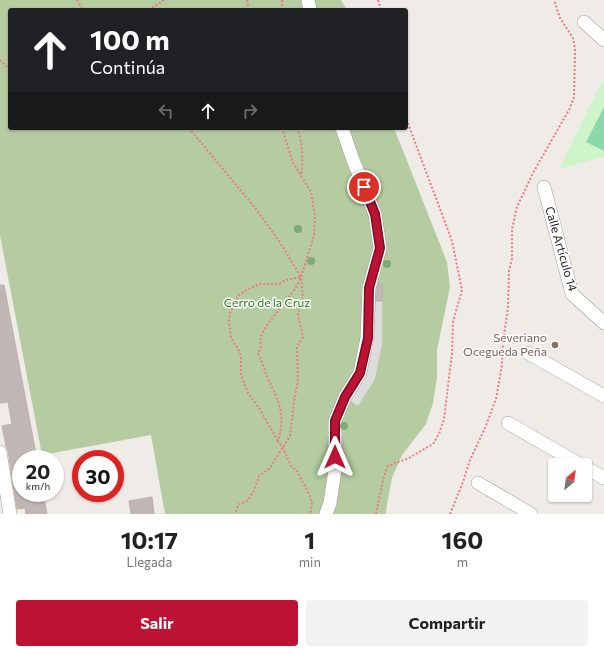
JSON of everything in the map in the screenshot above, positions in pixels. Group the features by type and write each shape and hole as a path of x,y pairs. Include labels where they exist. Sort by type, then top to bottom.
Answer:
{"street":[{"path":"584,22 604,40"},
{"path":"326,514 330,503 335,470 335,421 345,397 360,373 368,338 369,288 380,248 375,214 352,160 343,130"},
{"name":"Calle Artículo 14","path":"544,187 572,294 604,323"},
{"path":"528,353 604,396"},
{"path":"508,423 569,458"},
{"path":"0,452 10,514"},
{"path":"592,471 604,478"},
{"path":"478,483 531,514"}],"path":[{"path":"152,8 164,0"},
{"path":"450,514 472,454 485,428 496,399 502,364 503,342 508,307 509,270 512,259 512,229 517,207 533,173 570,108 574,97 575,49 572,38 560,18 554,0"},
{"path":"0,60 8,68"},
{"path":"376,514 388,466 409,458 433,444 439,434 444,418 448,386 452,353 453,322 462,290 452,241 408,123"},
{"path":"191,130 256,209 279,241 301,277 303,298 298,314 303,337 297,346 298,380 290,436 270,468 259,476 254,491 247,501 238,505 235,514"},
{"path":"278,442 282,428 280,406 274,388 267,376 264,363 258,354 260,338 267,325 295,289 301,277 314,235 315,217 311,192 293,163 283,130"},
{"path":"298,130 301,144 303,166 301,178"},
{"path":"301,277 285,280 279,284 260,284 248,289 239,295 230,313 229,321 231,338 241,356 241,372 248,393 259,408 278,442 283,448 291,466 297,471 310,496 312,504 310,514"}],"green space":[{"name":"Cerro de la Cruz","path":"0,0 341,0 346,8 8,8 8,130 395,130 447,262 450,287 437,350 437,377 433,403 426,424 402,455 392,478 386,514 165,514 151,435 64,451 41,450 0,235"},
{"path":"602,81 604,82 604,158 602,157 559,169"},
{"path":"604,107 604,151 586,142"}],"shaded area":[{"path":"371,301 382,301 382,344 375,379 358,406 348,399"}],"building":[{"path":"378,284 383,284 382,301 376,301"},
{"path":"0,285 4,285 35,450 12,450 12,477 2,426 12,424 8,402 0,403"},
{"path":"152,497 154,514 131,514 129,501"},
{"path":"16,502 45,502 47,514 26,514 25,508 17,509"}],"place":[{"name":"Severiano Ocegueda Peña","path":"555,345"}],"route":[{"path":"335,457 335,421 345,397 360,373 368,338 369,288 380,248 375,214 364,187"}]}
